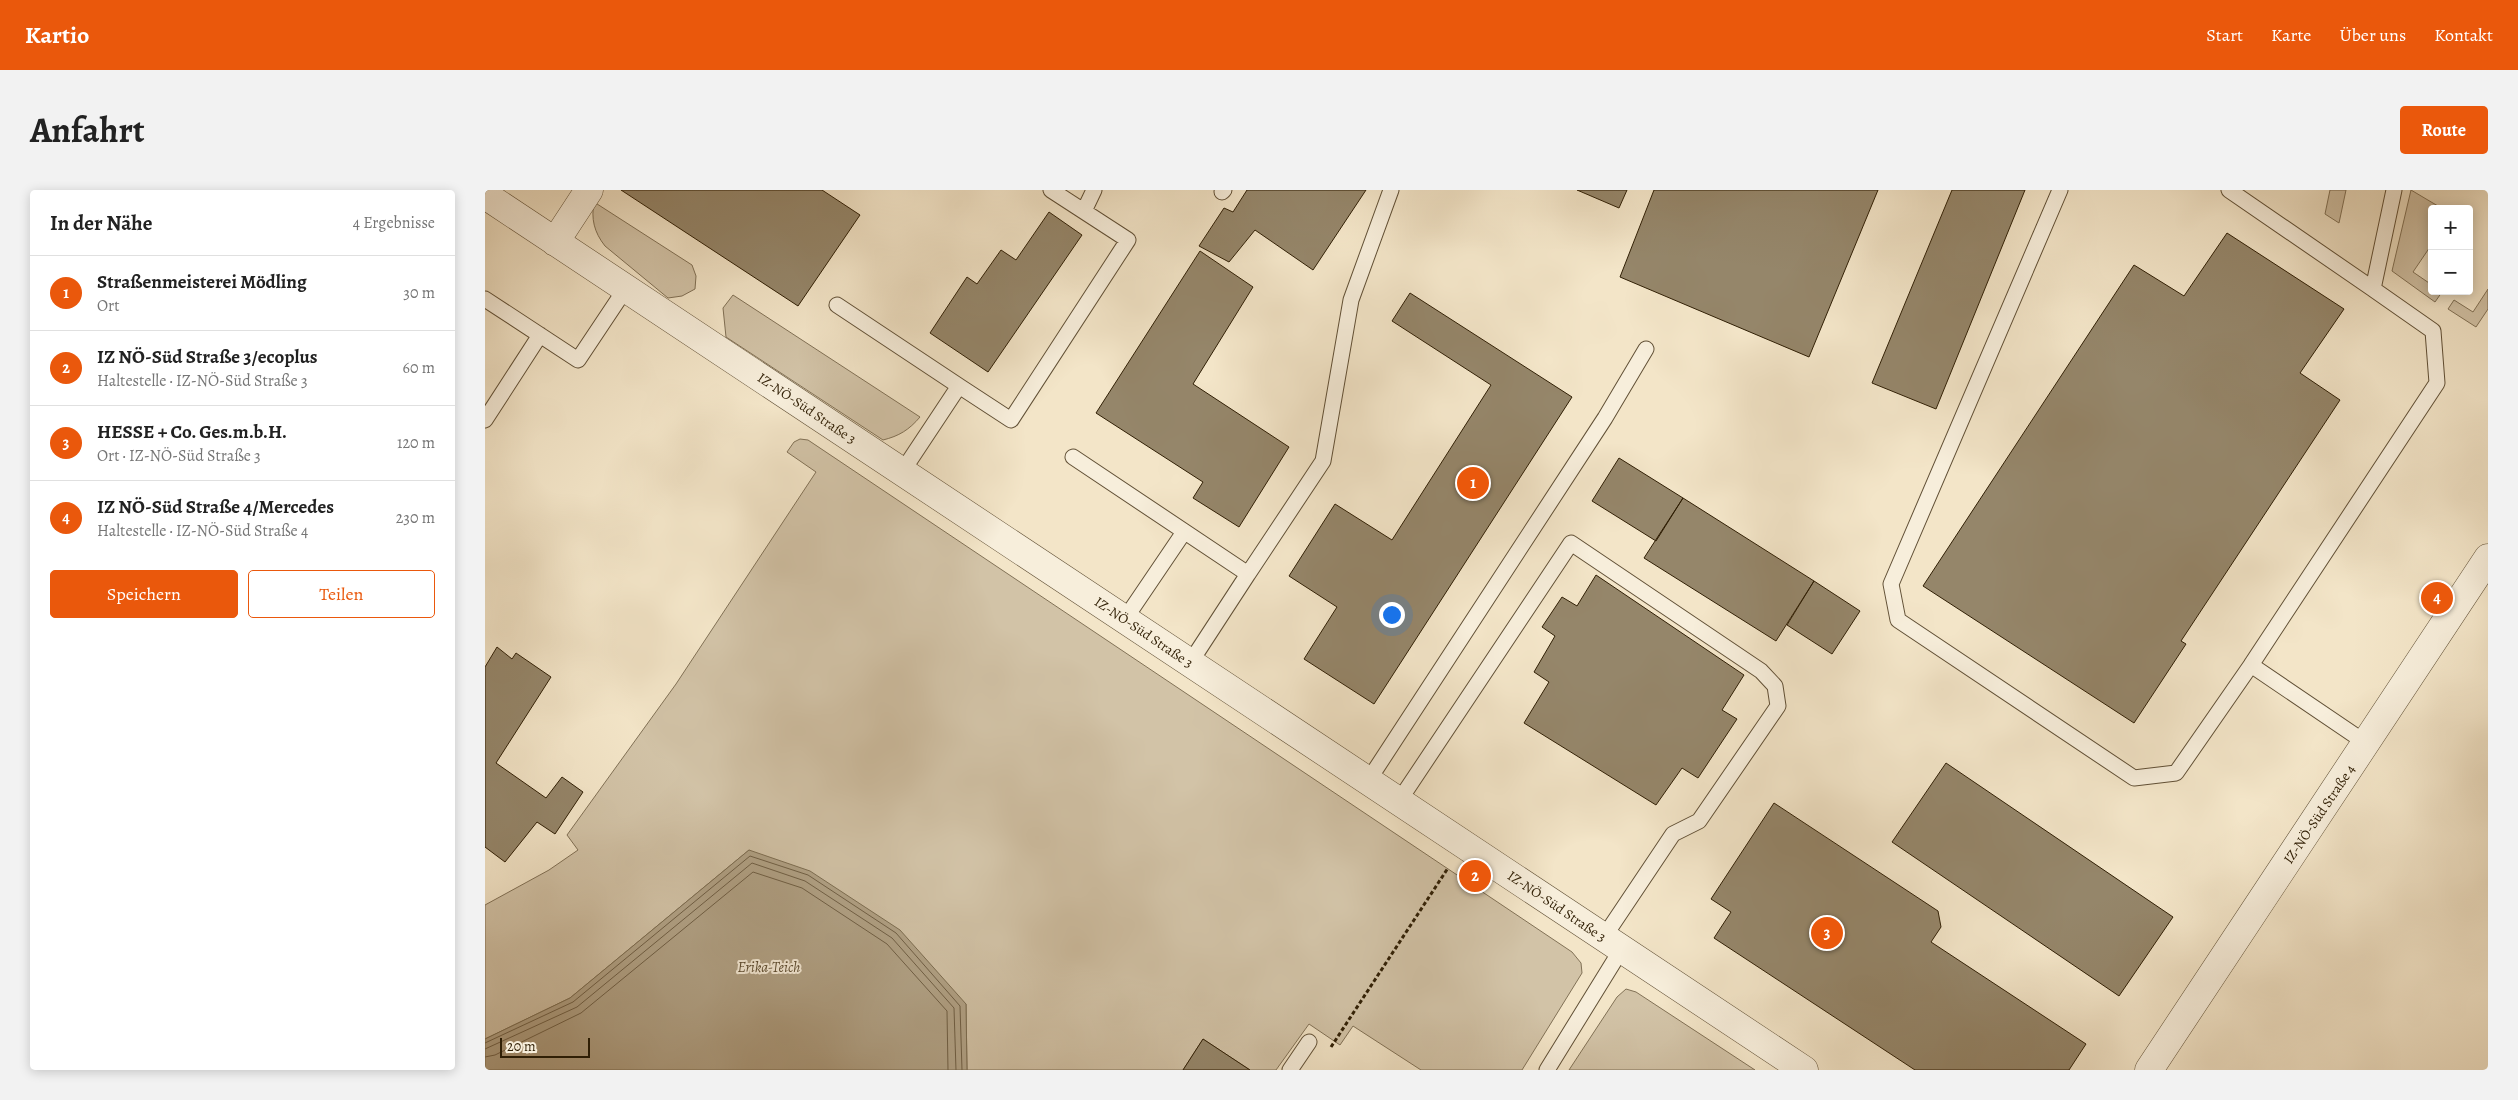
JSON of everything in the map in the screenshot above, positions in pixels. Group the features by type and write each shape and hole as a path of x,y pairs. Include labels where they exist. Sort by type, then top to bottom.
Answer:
{"street":[{"path":"555,242 589,190"},
{"name":"IZ-NÖ-Süd Straße 3","path":"485,195 1804,1070"},
{"name":"IZ-NÖ-Süd Straße 4","path":"2149,1070 2488,558"}],"lane":[{"path":"837,305 1011,420 1128,240 1051,190"},
{"path":"1084,211 1094,190"},
{"path":"1190,662 1323,461 1351,300 1391,190"},
{"path":"2060,190 1891,584 1899,620 2134,778 2176,773 2251,665 2437,383 2433,331 2229,190"},
{"path":"2373,289 2394,190"},
{"path":"485,299 578,360 626,288"},
{"path":"485,420 540,335"},
{"path":"1368,781 1599,426 1646,349"},
{"path":"902,472 959,386"},
{"path":"1073,457 1247,574"},
{"path":"1125,620 1184,532"},
{"path":"1399,801 1571,544 1761,671 1775,686 1778,706 1699,821 1673,834 1612,944 1547,1070"},
{"path":"2251,665 2366,743"},
{"path":"1290,1070 1309,1042"}],"path":[{"path":"1326,1055 1464,844"}],"shaded area":[{"path":"2330,190 2346,190 2339,223 2325,214"},
{"path":"2411,190 2436,205 2428,205 2428,250 2413,272 2428,282 2428,295 2440,295 2435,302 2392,271"},
{"path":"594,202 692,265 696,276 695,289 682,296 668,298 605,246 598,236 594,225"},
{"path":"2488,289 2488,309 2476,327 2448,309 2454,300 2473,312"},
{"path":"733,295 920,417 903,432 883,440 726,337 723,308"},
{"path":"800,439 808,440 1572,952 1581,963 1582,973 1522,1070 1421,1070 1353,1026 1340,1045 1309,1024 1276,1070 1250,1070 1203,1039 1183,1070 967,1070 966,1004 749,850 570,998 485,1039 485,905 549,870 578,850 567,835 676,684 816,472 787,452 794,442"},
{"path":"1626,989 1636,992 1755,1070 1569,1070 1617,997"}],"water":[{"name":"Erika-Teich","path":"749,850 810,871 900,930 966,1004 967,1070 485,1070 485,1039 570,998"}],"building":[{"path":"621,190 822,190 860,215 798,306"},
{"path":"1247,190 1366,190 1313,270 1255,230 1229,262 1199,246 1224,208 1233,212"},
{"path":"1577,190 1627,190 1619,208"},
{"path":"1654,190 1878,190 1809,357 1620,277"},
{"path":"1952,190 2025,190 1936,409 1872,383"},
{"path":"1049,212 1082,235 988,372 930,333 967,277 977,284 1001,250 1016,260"},
{"path":"2227,233 2344,309 2300,373 2340,400 2181,641 2186,644 2134,723 1923,586 2134,265 2184,296"},
{"path":"1200,251 1253,287 1193,384 1289,447 1239,527 1193,498 1203,482 1096,413"},
{"path":"1410,293 1572,397 1374,704 1304,659 1337,607 1289,576 1335,504 1392,540 1491,385 1392,321"},
{"path":"1619,458 1683,498 1656,541 1592,501"},
{"path":"1683,498 1814,581 1776,641 1644,558"},
{"path":"1596,575 1744,675 1722,710 1737,719 1698,778 1682,768 1656,805 1524,723 1549,682 1534,672 1555,636 1542,627 1562,597 1577,606"},
{"path":"1814,581 1860,611 1832,654 1787,625"},
{"path":"497,647 512,659 516,653 551,677 496,763 546,798 562,777 583,792 555,834 537,822 505,862 485,847 485,667"},
{"path":"1946,763 2173,917 2119,996 1892,842"},
{"path":"1774,803 1938,911 1941,927 1931,942 2086,1044 2069,1070 1915,1070 1714,938 1731,912 1711,899"},
{"path":"1203,1039 1250,1070 1183,1070"}],"place":[{"name":"Straßenmeisterei Mödling","path":"1473,483"},
{"name":"IZ NÖ-Süd Straße 4/Mercedes","path":"2437,598"},
{"name":"IZ NÖ-Süd Straße 3/ecoplus","path":"1475,876"},
{"name":"HESSE + Co. Ges.m.b.H.","path":"1827,933"}]}
